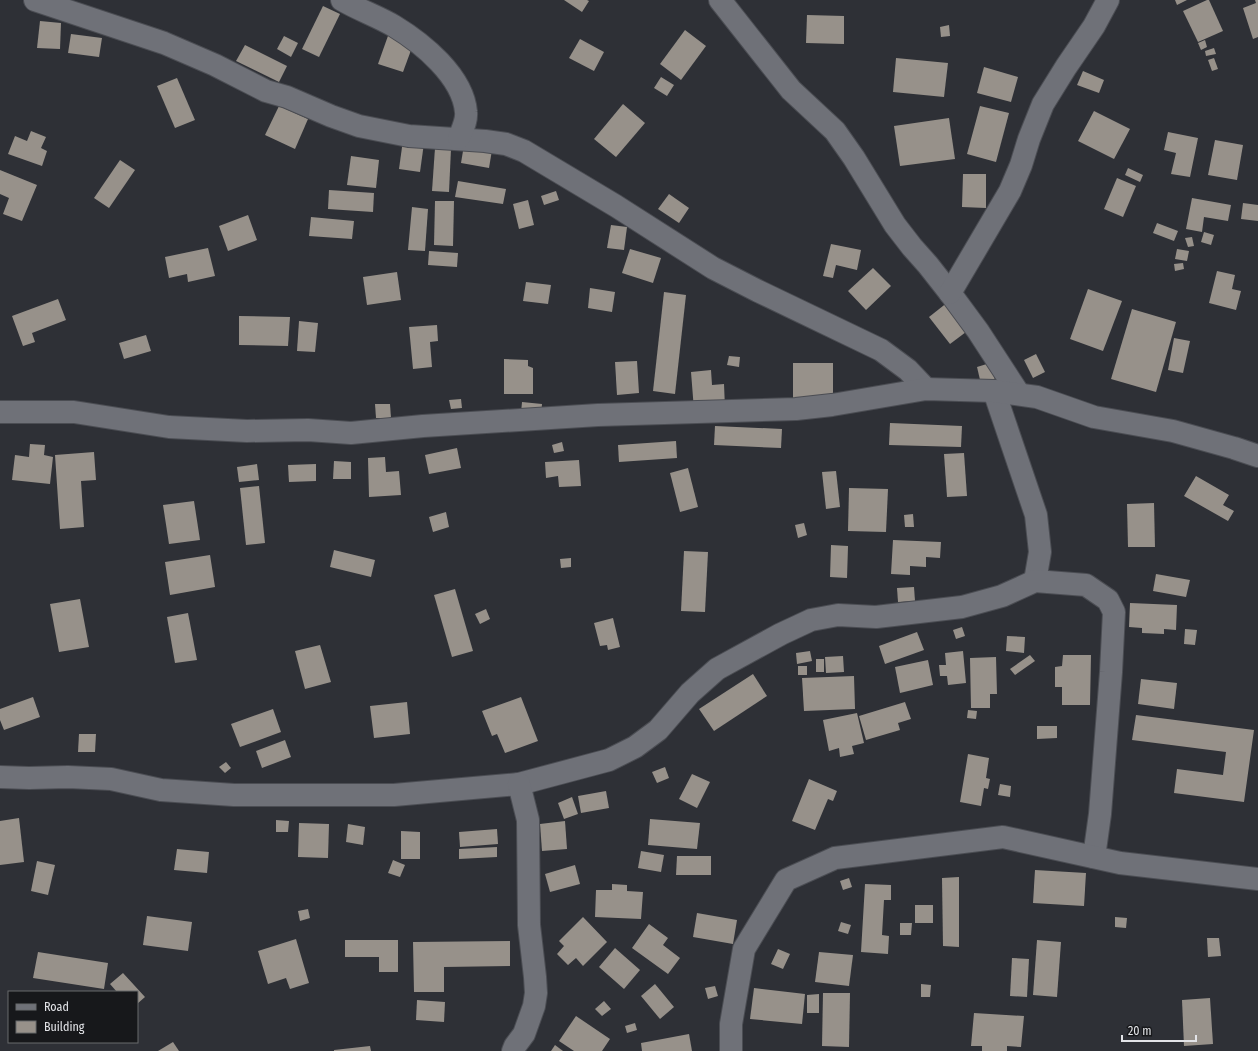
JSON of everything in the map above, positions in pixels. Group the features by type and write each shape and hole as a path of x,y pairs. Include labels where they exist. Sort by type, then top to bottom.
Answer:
{"street":[{"path":"35,0 164,43 215,65 266,91 287,97 359,126 409,136 459,138 506,144 524,151 616,206 713,268 881,350 908,370 926,389"},
{"path":"342,0 393,25 413,38 444,66 460,92 466,111 466,118 459,138"},
{"path":"720,0 791,90 835,131 854,158 895,225 912,247 928,264 978,330 1019,394"},
{"path":"950,293 1010,190 1021,165 1029,139 1043,104 1094,26 1108,0"},
{"path":"0,412 74,412 169,427 247,431 308,430 351,433 423,426 598,414 796,409 838,404 926,389 994,391 1037,397 1094,417 1173,431 1258,456"},
{"path":"994,391 1036,515 1040,552 1035,581"},
{"path":"0,777 68,777 111,779 161,790 234,795 394,795 519,784 609,760 635,747 658,730 690,693 717,669 781,634 811,620 838,615 876,617 962,607 1002,596 1035,581 1086,585 1108,600 1114,612 1100,814 1094,857"},
{"path":"513,1051 524,1034 534,1006 536,993 529,925 528,820 519,784"},
{"path":"731,1051 731,1024 744,949 786,880 835,858 1003,837 1120,863 1258,880"}],"building":[{"path":"564,0 587,0 589,1 582,12"},
{"path":"1175,0 1187,0 1177,5"},
{"path":"1209,0 1223,31 1198,42 1183,11"},
{"path":"1255,0 1258,0 1258,37 1253,39 1243,8 1256,3"},
{"path":"323,6 340,14 319,57 302,49"},
{"path":"807,15 844,16 844,44 806,43"},
{"path":"40,21 61,23 60,49 37,48"},
{"path":"949,25 950,36 941,37 940,27"},
{"path":"685,30 706,46 681,80 660,64"},
{"path":"389,33 414,42 403,72 378,64"},
{"path":"71,34 102,38 99,57 68,53"},
{"path":"284,36 298,43 291,57 277,49"},
{"path":"580,39 604,52 594,71 569,58"},
{"path":"1205,40 1207,47 1201,50 1198,43"},
{"path":"245,45 287,66 279,82 236,61"},
{"path":"1214,48 1216,54 1206,56 1205,51"},
{"path":"896,58 948,63 944,97 893,92"},
{"path":"1214,58 1218,69 1212,71 1208,60"},
{"path":"984,67 1018,77 1011,102 977,93"},
{"path":"1083,71 1104,80 1099,93 1077,85"},
{"path":"661,77 674,85 667,96 654,88"},
{"path":"177,78 195,120 175,128 157,86"},
{"path":"623,104 645,123 616,157 594,139"},
{"path":"279,106 308,119 295,149 265,135"},
{"path":"980,106 1009,113 996,162 967,154"},
{"path":"1094,111 1130,129 1114,159 1078,141"},
{"path":"949,118 955,159 900,166 894,126"},
{"path":"31,131 46,137 41,148 47,151 42,166 8,154 15,136 27,141"},
{"path":"1168,132 1198,138 1190,177 1171,174 1176,153 1164,150"},
{"path":"403,140 424,143 420,172 399,169"},
{"path":"1215,140 1243,145 1237,180 1208,175"},
{"path":"464,145 492,150 489,168 461,163"},
{"path":"435,148 451,149 449,192 432,191"},
{"path":"351,156 379,160 376,188 347,185"},
{"path":"120,160 135,170 109,208 94,198"},
{"path":"1128,168 1143,175 1140,182 1125,175"},
{"path":"0,170 37,185 22,221 3,214 9,198 0,194"},
{"path":"963,174 986,174 986,208 962,207"},
{"path":"1117,178 1136,186 1123,217 1104,209"},
{"path":"458,181 506,189 503,204 455,197"},
{"path":"329,190 374,193 373,212 328,209"},
{"path":"556,191 559,200 544,205 541,196"},
{"path":"669,194 689,208 679,223 658,209"},
{"path":"1192,198 1231,205 1228,221 1204,217 1202,232 1186,229"},
{"path":"528,200 534,225 519,229 513,204"},
{"path":"435,201 454,201 453,246 434,245"},
{"path":"1243,203 1258,205 1258,221 1241,219"},
{"path":"412,207 428,209 425,251 408,250"},
{"path":"248,215 257,240 228,251 219,226"},
{"path":"311,217 354,221 352,239 309,236"},
{"path":"1157,223 1178,231 1174,241 1153,233"},
{"path":"611,225 627,227 624,250 607,248"},
{"path":"1204,232 1214,235 1211,245 1201,242"},
{"path":"1192,237 1194,246 1188,247 1185,238"},
{"path":"831,244 861,250 857,270 836,265 833,278 823,276"},
{"path":"208,248 215,276 188,282 187,274 169,278 165,257"},
{"path":"630,249 661,258 653,283 622,273"},
{"path":"1177,249 1189,251 1187,261 1175,259"},
{"path":"429,251 458,253 457,267 428,265"},
{"path":"1183,263 1184,269 1175,271 1174,264"},
{"path":"873,268 891,286 866,310 848,291"},
{"path":"1217,271 1235,275 1232,289 1241,291 1236,310 1209,303"},
{"path":"397,272 401,300 367,305 363,277"},
{"path":"526,282 551,285 548,304 523,301"},
{"path":"590,288 615,292 612,312 588,308"},
{"path":"1088,289 1122,301 1103,351 1070,339"},
{"path":"664,292 686,295 675,394 653,391"},
{"path":"58,299 66,320 32,333 35,342 23,346 12,316"},
{"path":"948,302 970,329 950,344 929,317"},
{"path":"1132,309 1176,322 1156,392 1111,379"},
{"path":"239,316 290,317 288,346 239,345"},
{"path":"299,321 318,323 315,352 297,351"},
{"path":"437,325 438,341 430,342 432,367 413,369 409,327"},
{"path":"146,335 151,351 124,359 119,343"},
{"path":"1174,338 1190,341 1183,373 1168,370"},
{"path":"1036,354 1045,372 1033,378 1024,360"},
{"path":"729,356 740,357 739,367 727,365"},
{"path":"504,359 528,360 528,366 533,368 533,394 504,394"},
{"path":"637,361 639,393 617,395 615,362"},
{"path":"793,363 833,363 833,400 793,401"},
{"path":"990,363 995,380 981,384 977,367"},
{"path":"711,370 712,385 724,384 725,408 694,410 691,372"},
{"path":"461,399 462,408 451,409 449,400"},
{"path":"522,402 542,404 541,415 521,413"},
{"path":"375,404 390,404 391,418 376,418"},
{"path":"890,423 962,426 961,447 889,445"},
{"path":"715,426 782,429 781,448 714,445"},
{"path":"676,441 677,458 619,462 618,445"},
{"path":"562,442 564,451 554,453 552,445"},
{"path":"30,444 45,445 44,455 53,457 50,484 12,480 15,455 29,457"},
{"path":"457,448 461,468 429,474 425,455"},
{"path":"94,452 96,480 81,481 84,527 60,529 55,455"},
{"path":"964,453 967,496 947,497 944,454"},
{"path":"385,457 386,472 399,471 401,495 369,497 368,458"},
{"path":"579,460 581,486 559,487 558,476 546,478 545,462"},
{"path":"334,461 351,462 351,479 333,479"},
{"path":"257,464 259,480 239,482 237,467"},
{"path":"316,464 316,481 289,482 288,465"},
{"path":"688,468 698,507 680,512 670,473"},
{"path":"836,471 840,507 826,509 822,472"},
{"path":"1196,476 1229,495 1223,505 1234,511 1228,521 1184,496"},
{"path":"259,486 265,543 246,545 240,488"},
{"path":"849,488 888,489 886,532 848,531"},
{"path":"194,501 200,540 169,544 163,505"},
{"path":"1154,503 1155,547 1128,547 1127,504"},
{"path":"446,512 449,527 433,532 429,517"},
{"path":"913,514 914,527 905,527 904,515"},
{"path":"804,523 807,535 798,538 795,525"},
{"path":"893,540 941,542 940,558 926,557 926,567 910,566 910,575 891,574"},
{"path":"831,545 848,546 847,578 830,577"},
{"path":"334,550 375,560 371,577 330,567"},
{"path":"684,551 708,552 705,612 681,611"},
{"path":"210,555 215,587 170,595 165,562"},
{"path":"571,558 571,567 561,568 560,559"},
{"path":"1156,574 1190,580 1186,597 1153,591"},
{"path":"914,587 915,601 898,602 897,588"},
{"path":"455,589 473,651 452,657 434,595"},
{"path":"80,599 89,647 59,652 50,604"},
{"path":"1130,603 1177,605 1176,630 1164,629 1164,634 1142,633 1142,628 1129,627"},
{"path":"486,609 490,619 480,624 475,614"},
{"path":"188,613 197,660 175,663 167,617"},
{"path":"613,618 620,647 608,650 607,645 600,646 594,623"},
{"path":"962,627 965,636 956,639 953,630"},
{"path":"1185,629 1197,630 1195,645 1184,644"},
{"path":"917,632 924,650 885,664 879,646"},
{"path":"1007,636 1025,637 1024,653 1006,651"},
{"path":"320,645 331,682 305,689 295,651"},
{"path":"810,651 812,661 797,664 796,653"},
{"path":"963,651 966,683 948,685 947,676 940,676 939,665 946,665 945,653"},
{"path":"1030,655 1035,661 1015,675 1010,669"},
{"path":"1063,655 1091,655 1090,705 1062,705 1062,687 1055,687 1055,667 1062,666"},
{"path":"843,656 844,672 826,673 825,657"},
{"path":"996,657 997,694 990,694 990,708 971,708 970,658"},
{"path":"816,659 824,659 824,672 816,672"},
{"path":"928,660 933,685 900,693 895,667"},
{"path":"798,666 807,666 807,675 798,675"},
{"path":"753,674 767,696 714,731 699,709"},
{"path":"854,676 855,709 804,711 802,678"},
{"path":"1141,679 1177,683 1174,709 1138,704"},
{"path":"33,697 40,717 4,730 0,720 0,709"},
{"path":"521,697 538,741 505,753 497,734 492,736 482,711"},
{"path":"407,702 410,734 374,738 370,706"},
{"path":"905,702 911,719 898,723 900,730 866,740 859,716"},
{"path":"273,709 281,732 240,747 231,724"},
{"path":"968,710 977,711 976,719 967,718"},
{"path":"857,713 864,743 852,746 854,754 840,757 839,748 829,751 823,720"},
{"path":"1136,715 1254,730 1244,802 1174,793 1177,769 1223,775 1226,752 1132,740"},
{"path":"1037,726 1057,726 1057,738 1037,739"},
{"path":"79,734 96,734 95,752 78,752"},
{"path":"285,740 291,757 262,768 256,751"},
{"path":"968,754 989,758 986,778 990,779 988,789 984,788 981,806 960,802"},
{"path":"226,762 231,768 225,773 219,767"},
{"path":"665,767 669,778 657,783 652,772"},
{"path":"692,774 710,782 697,808 679,799"},
{"path":"809,779 837,791 833,801 828,799 815,830 792,821"},
{"path":"1000,784 1011,786 1010,797 998,795"},
{"path":"606,791 609,808 581,813 578,796"},
{"path":"572,797 578,814 564,819 558,803"},
{"path":"19,818 24,862 0,865 0,821"},
{"path":"650,819 700,823 697,849 648,845"},
{"path":"276,820 289,821 288,832 276,832"},
{"path":"565,821 567,849 542,851 540,824"},
{"path":"299,823 329,824 328,858 298,857"},
{"path":"348,824 365,827 363,845 346,842"},
{"path":"497,829 498,844 460,847 459,832"},
{"path":"401,831 420,832 420,859 401,859"},
{"path":"497,847 497,857 459,859 459,849"},
{"path":"177,849 209,852 207,873 174,870"},
{"path":"641,851 664,855 661,872 638,868"},
{"path":"677,856 711,856 711,875 676,875"},
{"path":"393,860 405,865 400,877 388,873"},
{"path":"37,861 55,865 48,895 31,891"},
{"path":"575,865 580,884 550,892 545,874"},
{"path":"1035,870 1086,873 1084,906 1033,903"},
{"path":"959,877 959,947 943,946 942,878"},
{"path":"849,878 852,887 843,890 840,881"},
{"path":"612,884 627,885 627,891 643,892 641,919 595,917 596,890 612,890"},
{"path":"865,884 891,885 891,900 884,900 882,935 889,936 888,954 861,952"},
{"path":"915,905 933,905 933,923 915,923"},
{"path":"308,909 310,918 300,921 298,911"},
{"path":"697,913 737,920 733,944 693,937"},
{"path":"147,916 192,922 188,951 143,945"},
{"path":"583,917 607,942 583,966 576,958 568,965 557,954 564,946 559,941"},
{"path":"1115,917 1127,918 1126,928 1115,927"},
{"path":"841,922 851,925 848,934 838,931"},
{"path":"900,923 912,923 911,935 900,935"},
{"path":"649,924 668,938 663,945 680,958 668,974 632,948"},
{"path":"1207,938 1219,938 1221,956 1208,957"},
{"path":"296,939 309,983 290,989 286,978 268,984 258,951"},
{"path":"345,940 398,940 398,972 379,972 379,957 345,957"},
{"path":"1037,940 1061,942 1057,997 1033,995"},
{"path":"510,941 510,966 444,967 444,992 414,992 413,942"},
{"path":"615,948 640,970 624,989 599,967"},
{"path":"778,949 790,954 783,969 771,964"},
{"path":"38,952 108,963 104,989 33,978"},
{"path":"819,952 853,955 849,986 815,982"},
{"path":"1012,958 1029,959 1027,997 1010,996"},
{"path":"123,973 145,997 138,1003 138,991 116,991 110,984"},
{"path":"655,984 674,1007 660,1019 641,996"},
{"path":"921,984 931,985 930,997 921,997"},
{"path":"715,986 718,996 708,999 705,988"},
{"path":"754,988 805,994 802,1024 750,1019"},
{"path":"823,993 850,993 849,1047 822,1046"},
{"path":"819,994 819,1013 807,1013 807,995"},
{"path":"1210,998 1213,1044 1184,1046 1182,1000"},
{"path":"417,1000 445,1002 444,1022 416,1020"},
{"path":"604,1001 611,1009 602,1016 595,1009"},
{"path":"974,1013 1024,1016 1021,1047 1007,1046 1007,1051 982,1051 982,1046 971,1046"},
{"path":"576,1016 610,1039 602,1051 574,1051 559,1041"},
{"path":"635,1023 637,1030 627,1033 625,1026"},
{"path":"689,1034 692,1051 642,1051 641,1043"},
{"path":"173,1042 179,1051 158,1051"},
{"path":"555,1045 563,1051 551,1051"},
{"path":"370,1046 371,1051 334,1051 334,1050"}]}
